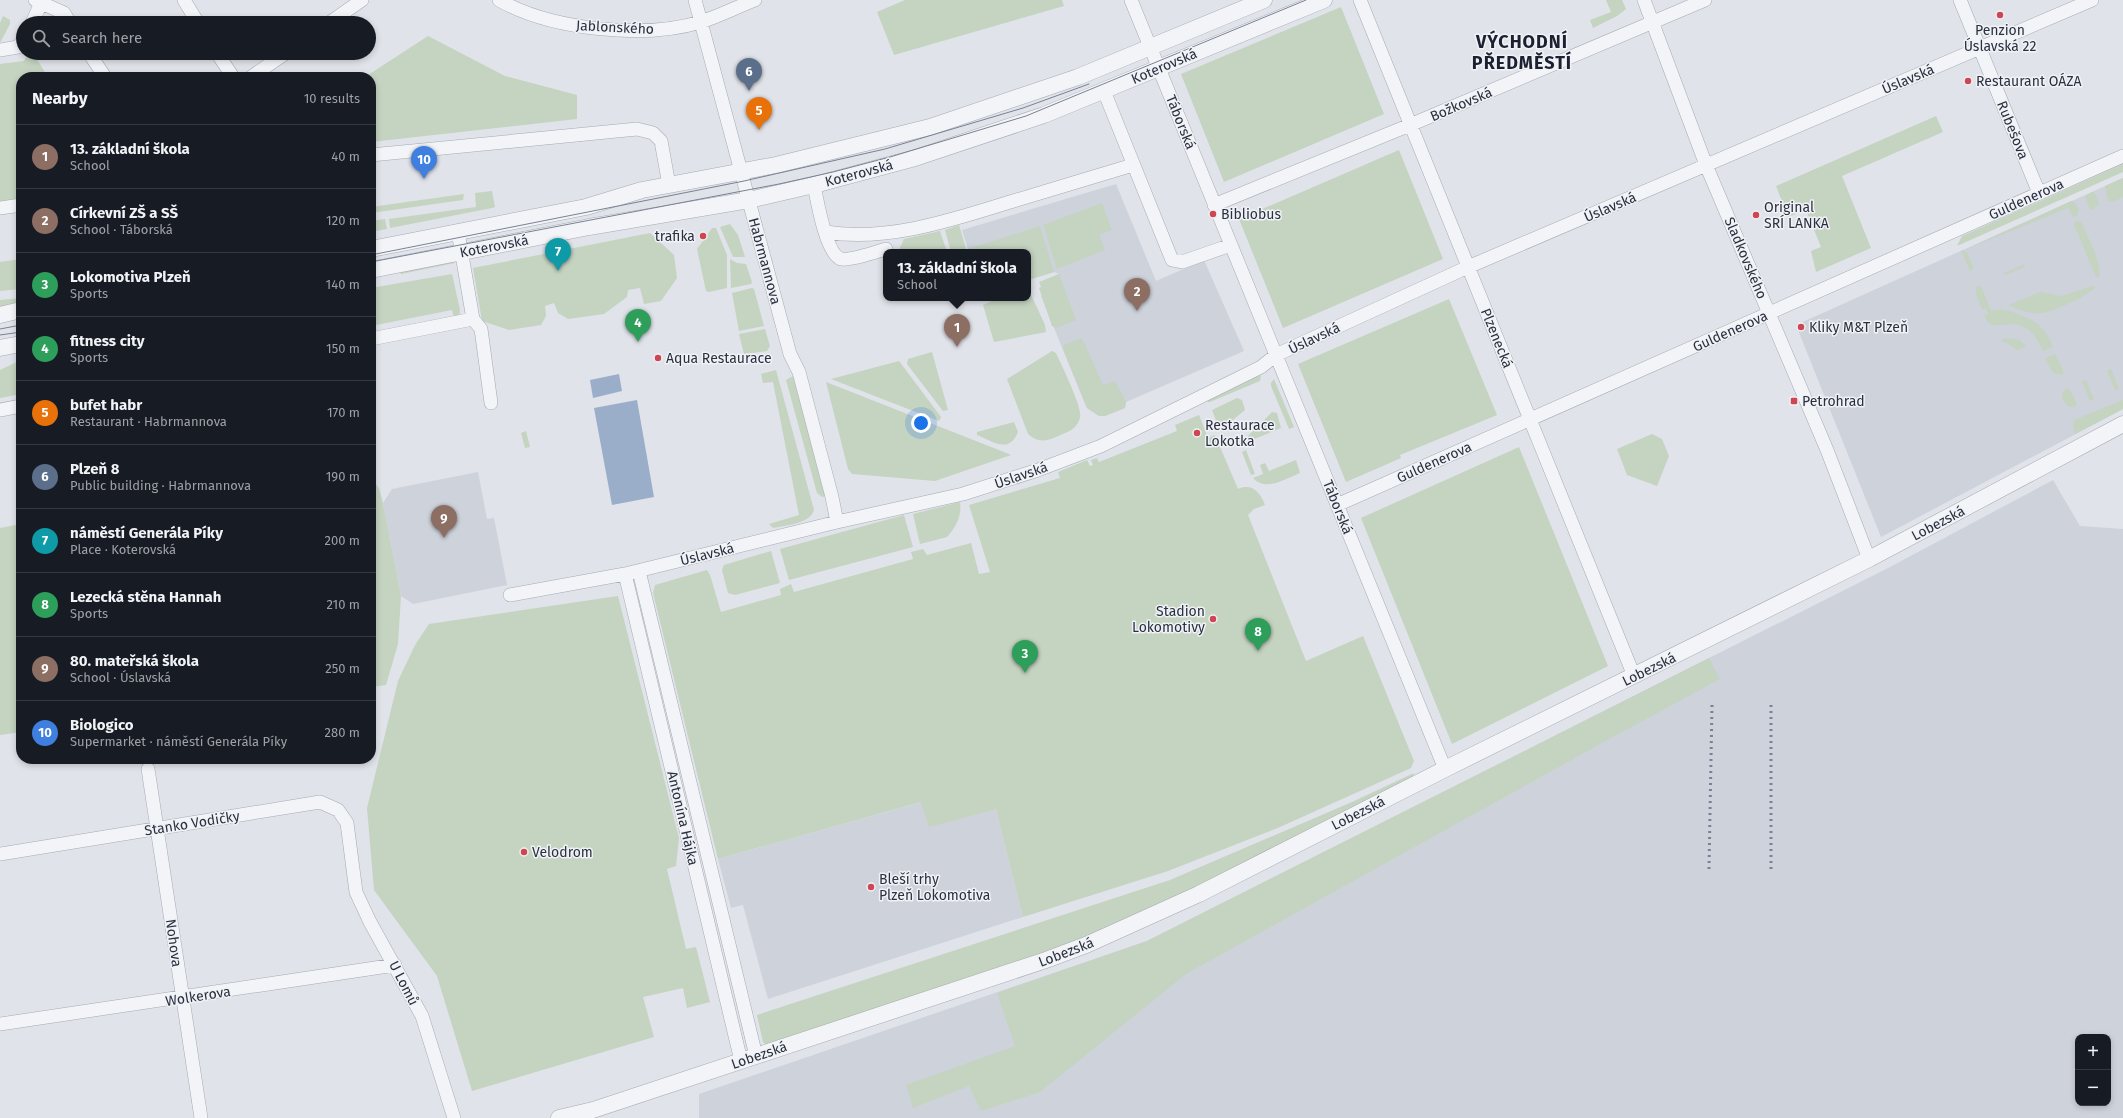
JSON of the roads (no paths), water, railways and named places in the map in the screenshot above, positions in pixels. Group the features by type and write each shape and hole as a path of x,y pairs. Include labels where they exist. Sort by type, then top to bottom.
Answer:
{"street":[{"path":"184,0 194,16"},
{"path":"339,16 362,0"},
{"name":"Jablonského","path":"499,0 512,7 581,28 653,31 701,22 755,0"},
{"name":"Habrmannova","path":"695,0 790,354 800,378 832,497 837,522"},
{"name":"Táborská","path":"1131,0 1445,769"},
{"name":"Koterovská","path":"376,248 586,207 642,190 827,154 930,127 1078,77 1264,0"},
{"name":"Koterovská","path":"376,269 589,228 749,200 814,185 915,158 1003,130 1104,91 1324,0"},
{"name":"Plzenecká","path":"1360,0 1634,676"},
{"name":"Sladkovského","path":"1644,0 1654,23 1706,165 1830,457 1869,559"},
{"name":"Božkovská","path":"1214,205 1528,76 1705,0"},
{"name":"Rubešova","path":"1960,0 2039,193"},
{"name":"Úslavská","path":"510,595 626,574 837,522 963,494 1101,446 1261,367 1276,355 1468,267 2092,0"},
{"path":"34,16 38,2 64,13 66,16"},
{"path":"0,50 16,47"},
{"path":"94,60 102,72"},
{"path":"222,60 230,72"},
{"path":"258,72 276,60"},
{"path":"1104,91 1172,260 1182,262 1231,245"},
{"path":"376,155 637,129 653,133 660,141 669,185"},
{"name":"Guldenerova","path":"1337,505 2123,156"},
{"path":"826,232 845,235 882,233 941,223 1133,165"},
{"path":"814,185 832,251 840,259 846,259 883,250"},
{"path":"0,208 16,206"},
{"path":"458,232 473,320 481,329 491,403"},
{"path":"0,315 16,311"},
{"path":"376,338 473,320"},
{"path":"0,348 16,345"},
{"path":"0,410 16,407"},
{"name":"Lobezská","path":"559,1118 593,1110 1039,963 1086,945 1198,894 1445,769 1869,559 2123,424"},
{"name":"Antonína Hájka","path":"639,570 756,1056"},
{"name":"Antonína Hájka","path":"626,574 741,1061"},
{"name":"Nohova","path":"148,769 201,1118"},
{"name":"Stanko Vodičky","path":"0,854 320,802 338,810 347,823 350,852"},
{"name":"U Lomů","path":"350,852 356,892 370,922 422,1016 454,1118"},
{"name":"Wolkerova","path":"0,1024 395,965"}],"water":[{"path":"619,374 622,391 593,398 590,380"},
{"path":"637,400 654,497 612,505 594,408"}],"tram line":[{"path":"376,261 779,184 890,157 1026,116 1306,0"},
{"path":"376,254 744,181 885,149 1023,108 1089,84"},
{"path":"0,329 16,326"},
{"path":"0,335 16,333"}],"railway":[{"path":"1709,869 1712,705"},
{"path":"1771,705 1771,869"}],"place":[{"name":"Penzion Úslavská 22","path":"2000,15"},
{"name":"Restaurant OÁZA","path":"1968,81"},
{"name":"Plzeň 8","path":"749,91"},
{"name":"bufet habr","path":"759,130"},
{"name":"Biologico","path":"424,179"},
{"name":"Bibliobus","path":"1213,214"},
{"name":"Original SRÍ LANKA","path":"1756,215"},
{"name":"trafika","path":"703,236"},
{"name":"náměstí Generála Píky","path":"558,271"},
{"name":"Církevní ZŠ a SŠ","path":"1137,311"},
{"name":"Kliky M&T Plzeň","path":"1801,327"},
{"name":"fitness city","path":"638,342"},
{"name":"13. základní škola","path":"957,347"},
{"name":"Aqua Restaurace","path":"658,358"},
{"name":"Petrohrad","path":"1794,401"},
{"name":"Restaurace Lokotka","path":"1197,433"},
{"name":"80. mateřská škola","path":"444,538"},
{"name":"Stadion Lokomotivy","path":"1213,619"},
{"name":"Lezecká stěna Hannah","path":"1258,651"},
{"name":"Lokomotiva Plzeň","path":"1025,673"},
{"name":"Velodrom","path":"524,852"},
{"name":"Bleší trhy Plzeň Lokomotiva","path":"871,887"}],"district":[{"name":"VÝCHODNÍ PŘEDMĚSTÍ","path":"1522,52"}]}
